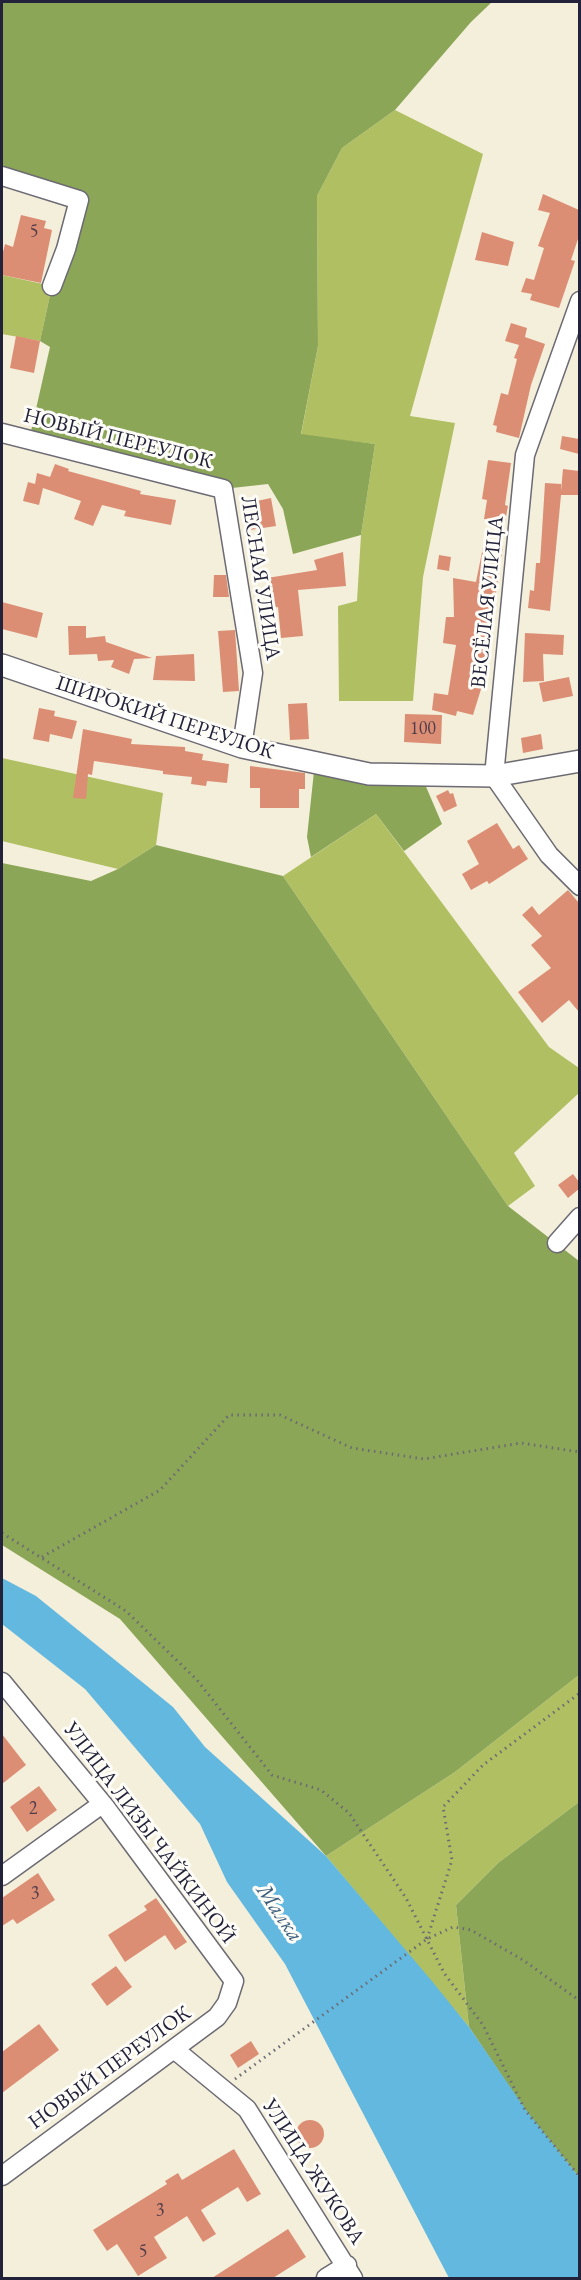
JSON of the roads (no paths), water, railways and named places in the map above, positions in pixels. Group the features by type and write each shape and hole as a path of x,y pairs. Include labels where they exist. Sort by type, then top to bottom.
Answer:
{"street":[{"path":"2,176 79,200 66,249 52,286"},
{"name":"ВЕСЁЛАЯ УЛИЦА","path":"494,776 525,455 579,301"},
{"name":"НОВЫЙ ПЕРЕУЛОК","path":"2,433 223,489"},
{"name":"ЛЕСНАЯ УЛИЦА","path":"223,489 253,673 242,747"},
{"name":"ШИРОКИЙ ПЕРЕУЛОК","path":"2,666 242,747 369,774 494,776 579,760"},
{"path":"494,776 549,855 579,886"},
{"path":"556,1243 579,1217"},
{"name":"УЛИЦА ЛИЗЫ ЧАЙКИНОЙ","path":"2,1682 102,1804 234,1981 227,2003 217,2017"},
{"path":"2,1875 102,1804"},
{"name":"НОВЫЙ ПЕРЕУЛОК","path":"2,2176 217,2017"},
{"name":"УЛИЦА ЖУКОВА","path":"174,2049 247,2109 350,2272"},
{"path":"326,2278 350,2272"}],"water":[{"name":"Малка","path":"2,1578 36,1596 173,1707 205,1747 326,1856 431,1980 469,2027 526,2110 579,2177 579,2278 449,2278 285,1964 227,1882 200,1824 85,1689 2,1624"}]}
